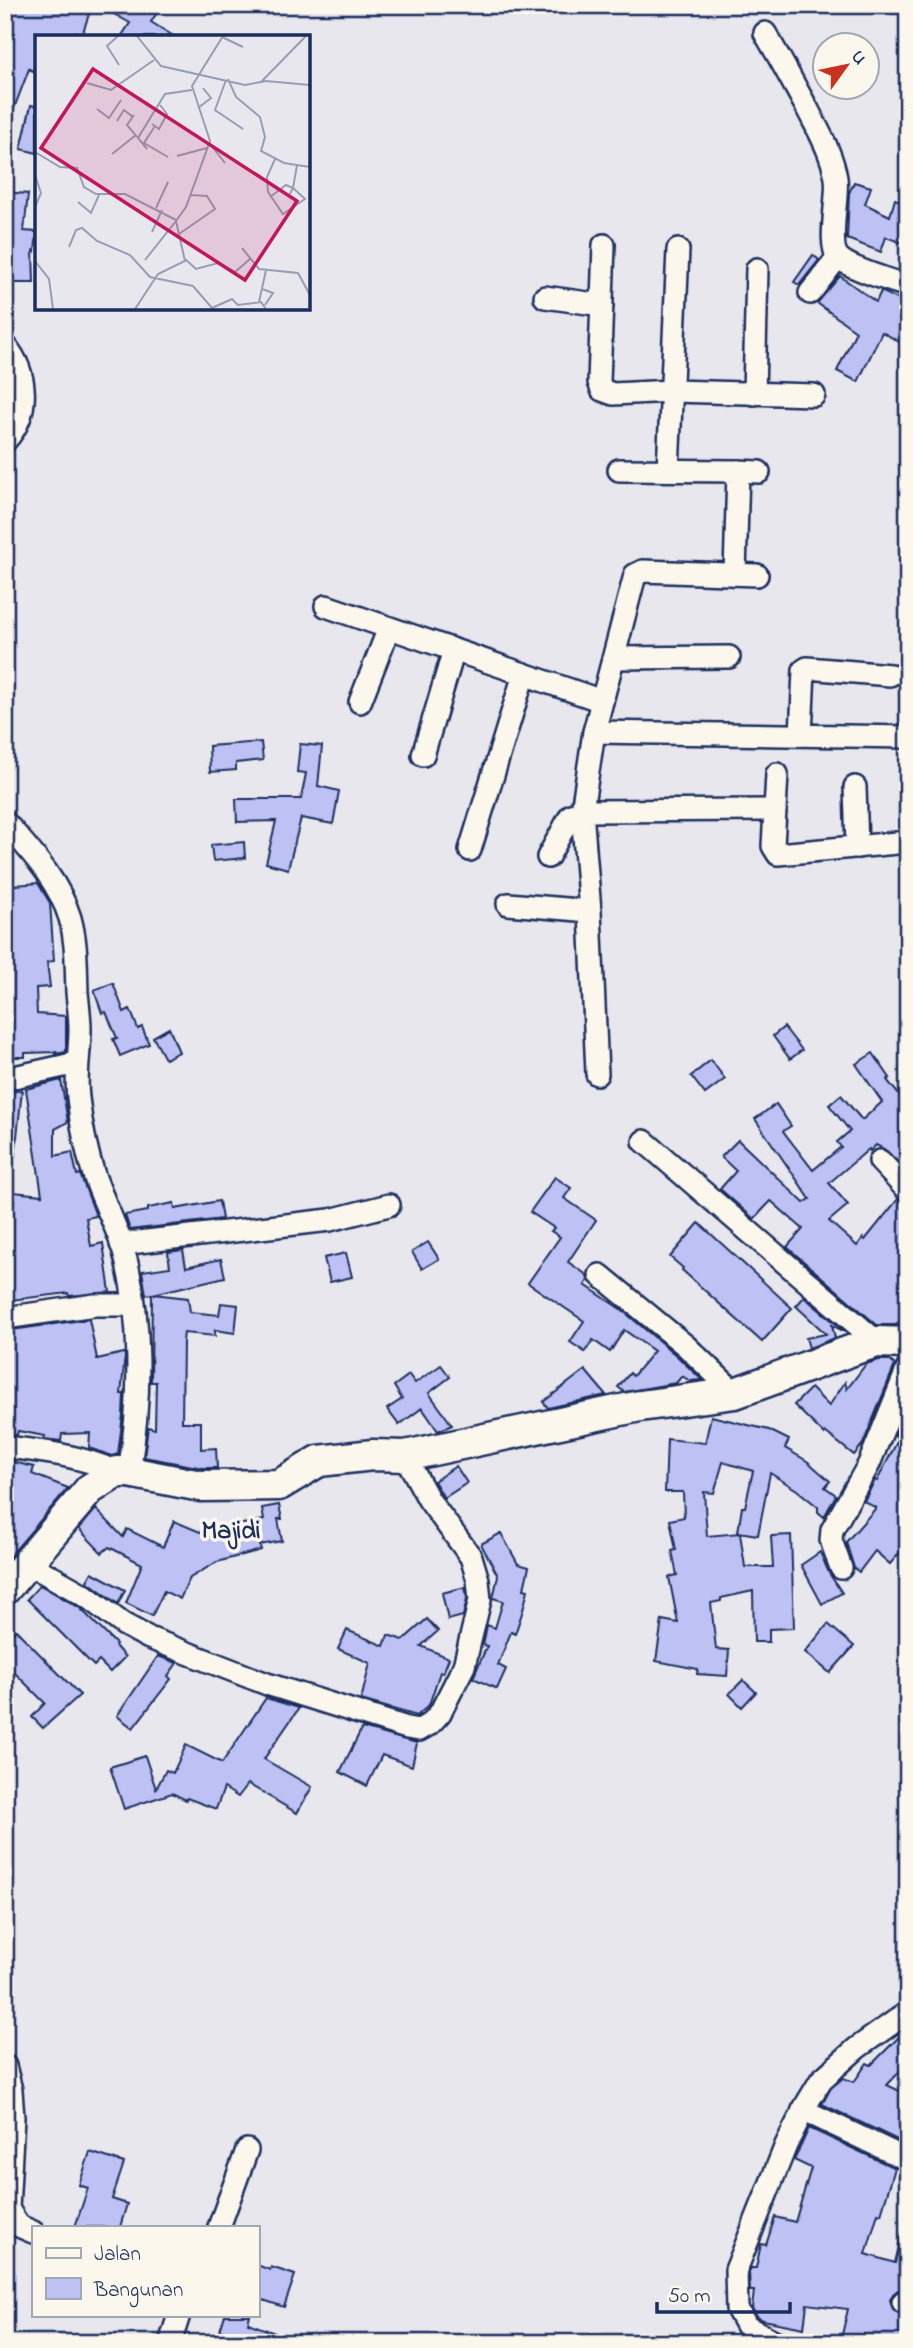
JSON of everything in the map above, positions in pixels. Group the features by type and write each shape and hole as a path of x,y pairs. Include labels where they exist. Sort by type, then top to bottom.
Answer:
{"street":[{"path":"765,33 788,70 834,167 837,190 834,248 838,257 854,267 908,286"},
{"path":"604,245 600,382 602,390 613,394 672,391 814,396"},
{"path":"668,470 678,250"},
{"path":"810,293 838,257"},
{"path":"754,394 757,269"},
{"path":"545,297 602,305"},
{"path":"5,345 18,366 24,393 20,418 13,432 5,440"},
{"path":"619,470 759,472"},
{"path":"735,574 738,471"},
{"path":"597,1074 590,911 582,811 594,732 635,575 639,572 757,575"},
{"path":"326,606 602,701"},
{"path":"360,702 389,628"},
{"path":"423,755 454,650"},
{"path":"614,658 729,657"},
{"path":"801,735 804,670 807,668 890,675"},
{"path":"470,850 524,674"},
{"path":"594,732 908,737"},
{"path":"777,774 773,846 778,855 908,842"},
{"path":"855,787 857,847"},
{"path":"548,857 570,815 582,811 775,810"},
{"path":"5,822 61,892 78,957 80,1027 77,1089 85,1143 128,1267 133,1305 137,1391 123,1472"},
{"path":"508,904 590,911"},
{"path":"5,1079 77,1063"},
{"path":"644,1141 877,1342"},
{"path":"880,1161 908,1191"},
{"path":"121,1244 330,1220 389,1205"},
{"path":"600,1275 686,1346 735,1393"},
{"path":"5,1318 95,1305 133,1305"},
{"path":"5,1447 60,1453 123,1472 201,1486 279,1485 319,1461 373,1455 405,1456 640,1405 735,1393 877,1342 908,1343"},
{"path":"841,1568 831,1540 832,1530 869,1464 908,1368"},
{"path":"27,1563 86,1596 123,1624 149,1638 267,1684 419,1730 430,1724 440,1713 464,1666 480,1600 478,1580 471,1557 429,1500 405,1456"},
{"path":"5,1589 90,1489 123,1472"},
{"path":"778,2343 747,2327 737,2309 736,2270 786,2145 821,2080 833,2067 908,2012"},
{"path":"5,2066 11,2090 13,2118 8,2209 19,2226 32,2232"},
{"path":"803,2110 908,2160"},
{"path":"219,2226 247,2150"},
{"path":"170,2343 179,2316"}],"building":[{"path":"5,5 92,5 82,35 76,32 75,35 35,35 35,72 29,69 7,127"},
{"path":"98,5 162,5 151,22 172,35 122,35 130,23"},
{"path":"31,105 35,106 35,152 21,149"},
{"path":"854,182 871,187 865,204 890,216 895,199 908,204 908,245 886,237 881,252 847,239 849,193"},
{"path":"5,192 28,194 24,231 35,232 34,283 5,283"},
{"path":"813,255 819,260 799,285 794,282"},
{"path":"840,276 876,302 881,291 908,304 908,347 882,332 858,382 837,371 856,331 817,303"},
{"path":"261,742 263,760 236,763 236,770 210,772 209,746"},
{"path":"300,744 322,746 318,786 339,791 333,824 301,818 288,869 266,863 276,821 237,822 236,799 301,799 306,773 297,772"},
{"path":"244,842 245,858 213,861 211,845"},
{"path":"38,883 50,903 54,961 47,962 50,987 36,988 37,1014 66,1016 66,1052 25,1053 25,1057 5,1057 5,1036 8,1036 5,886"},
{"path":"113,983 124,1012 130,1009 138,1029 142,1027 149,1044 120,1056 113,1039 117,1038 106,1012 102,1013 94,990"},
{"path":"784,1027 802,1050 790,1059 773,1036"},
{"path":"169,1028 179,1052 165,1059 153,1037"},
{"path":"873,1053 890,1078 887,1080 908,1106 908,1171 884,1149 876,1145 870,1151 869,1149 829,1183 848,1205 829,1221 857,1246 898,1199 908,1204 908,1325 899,1322 896,1325 877,1325 787,1247 803,1229 771,1201 754,1219 720,1189 736,1171 721,1157 738,1140 804,1203 810,1199 755,1119 776,1104 791,1126 783,1131 813,1170 841,1147 837,1142 850,1131 829,1105 841,1095 862,1120 882,1102 856,1064"},
{"path":"711,1060 725,1079 705,1094 691,1076"},
{"path":"61,1080 68,1122 55,1129 55,1156 72,1152 77,1175 80,1174 96,1216 86,1218 91,1246 103,1243 110,1292 69,1296 68,1293 11,1300 9,1259 5,1259 5,1242 9,1242 13,1211 12,1207 5,1207 5,1191 42,1195 26,1089"},
{"path":"22,1090 15,1156 5,1155 5,1093"},
{"path":"555,1177 571,1188 564,1198 596,1220 568,1262 587,1275 588,1281 585,1285 622,1310 702,1380 690,1381 682,1376 676,1383 624,1392 618,1387 630,1373 633,1376 654,1351 624,1330 610,1352 593,1340 585,1352 570,1342 584,1321 528,1283 560,1237 551,1231 554,1228 530,1212"},
{"path":"219,1201 222,1219 130,1230 125,1215 174,1203 175,1209"},
{"path":"699,1223 792,1308 762,1342 670,1257"},
{"path":"428,1242 439,1259 422,1269 412,1252"},
{"path":"183,1250 186,1267 221,1259 225,1277 153,1294 188,1298 190,1312 219,1315 221,1303 238,1305 235,1333 215,1330 215,1336 184,1333 182,1422 201,1422 201,1449 216,1448 217,1468 144,1457 148,1427 155,1429 156,1382 151,1382 152,1294 146,1295 142,1271 170,1267 168,1252"},
{"path":"346,1253 352,1277 330,1282 324,1258"},
{"path":"804,1297 847,1333 832,1325 835,1338 809,1348 806,1338 826,1334 796,1306"},
{"path":"89,1319 97,1359 124,1353 125,1356 121,1394 124,1394 123,1415 118,1454 112,1456 89,1448 90,1433 62,1434 61,1441 18,1431 17,1435 5,1434 5,1331"},
{"path":"889,1360 895,1365 863,1444 854,1455 825,1432 824,1434 794,1405 811,1388 829,1406 845,1382 847,1389 866,1364"},
{"path":"441,1365 450,1377 429,1393 452,1425 438,1431 422,1408 399,1425 387,1409 402,1399 394,1386 409,1375 415,1383"},
{"path":"585,1370 606,1395 548,1408 543,1402"},
{"path":"908,1403 908,1543 890,1564 875,1551 859,1572 854,1568 846,1542 876,1508 864,1501 899,1438 895,1436"},
{"path":"711,1416 769,1430 789,1440 785,1448 807,1461 830,1481 825,1487 836,1495 824,1517 818,1512 818,1507 770,1473 758,1535 738,1532 753,1471 723,1462 714,1493 704,1492 707,1536 740,1533 745,1567 773,1567 771,1536 791,1535 794,1628 769,1629 769,1642 754,1642 753,1591 711,1603 716,1649 729,1650 727,1676 697,1674 698,1669 656,1661 662,1620 678,1623 669,1577 677,1575 672,1551 676,1550 670,1520 684,1517 683,1492 665,1492 667,1439 705,1443"},
{"path":"5,1460 34,1467 32,1474 68,1488 5,1562"},
{"path":"456,1466 467,1483 444,1498 434,1481"},
{"path":"279,1505 282,1519 278,1519 282,1541 260,1545 261,1550 217,1562 190,1578 180,1599 164,1591 152,1616 126,1603 142,1564 109,1547 102,1553 79,1529 96,1509 123,1537 127,1529 163,1547 174,1521 200,1532 264,1520 262,1508"},
{"path":"501,1533 518,1564 529,1567 524,1589 528,1590 523,1610 515,1634 511,1632 498,1665 506,1669 497,1689 473,1678 487,1646 483,1645 487,1625 495,1628 503,1601 493,1598 498,1576 481,1544"},
{"path":"820,1552 842,1593 822,1604 801,1565"},
{"path":"92,1572 125,1590 118,1604 87,1581"},
{"path":"40,1585 80,1608 116,1644 125,1657 110,1672 99,1661 94,1666 27,1599"},
{"path":"465,1587 467,1599 463,1616 448,1620 442,1593"},
{"path":"427,1619 438,1631 421,1646 449,1658 443,1673 440,1672 429,1705 417,1716 361,1700 370,1663 338,1649 347,1630 384,1646 388,1635 403,1640"},
{"path":"828,1624 854,1646 830,1673 805,1652"},
{"path":"16,1630 80,1695 43,1728 32,1717 45,1703 5,1663 5,1641"},
{"path":"158,1656 177,1663 168,1676 171,1679 133,1728 117,1716"},
{"path":"743,1680 756,1692 742,1707 729,1694"},
{"path":"266,1698 299,1708 264,1759 312,1787 297,1813 248,1784 238,1797 224,1788 216,1809 172,1793 124,1809 110,1767 145,1756 156,1789 166,1770 173,1773 186,1745 222,1763"},
{"path":"362,1728 417,1743 412,1766 382,1755 367,1786 340,1772"},
{"path":"908,2028 908,2063 887,2085 908,2095 908,2145 822,2104 831,2088 843,2078 854,2082 867,2063 871,2065"},
{"path":"809,2128 895,2168 866,2254 895,2263 902,2233 908,2234 908,2290 898,2290 890,2300 894,2311 908,2316 908,2343 840,2343 848,2309 807,2304 804,2328 763,2320 757,2317 752,2308 754,2291 750,2291 749,2272 751,2268 756,2268 761,2244 766,2245 775,2217 795,2222 811,2168 794,2160"},
{"path":"90,2152 124,2163 112,2199 127,2204 120,2226 75,2226 88,2188 79,2185"},
{"path":"259,2266 295,2275 284,2307 259,2299"},
{"path":"225,2316 250,2316 248,2323 296,2341 296,2343 216,2343"}],"district":[{"name":"Majidi","path":"231,1529"}]}
